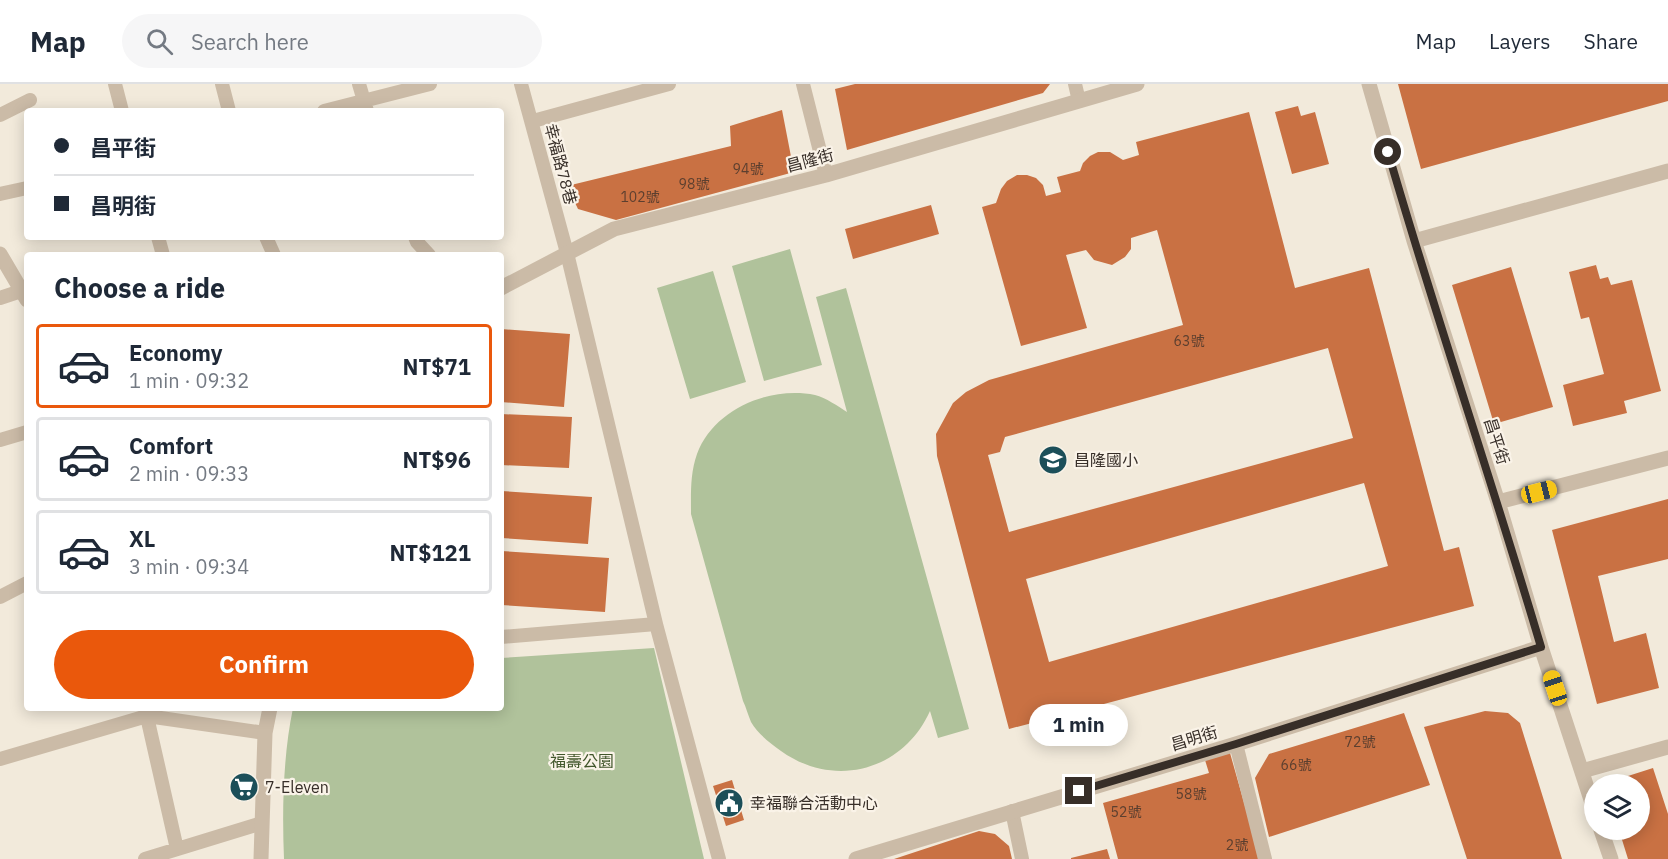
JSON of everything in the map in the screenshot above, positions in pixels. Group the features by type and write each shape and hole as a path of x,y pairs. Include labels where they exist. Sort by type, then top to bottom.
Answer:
{"street":[{"name":"昌隆街","path":"504,286 614,229 826,175 1137,84"},
{"name":"昌平街","path":"1369,84 1414,241 1584,777"},
{"path":"1414,241 1668,171"},
{"path":"0,254 24,296"},
{"path":"1498,502 1668,458"},
{"name":"昌明街","path":"856,859 1236,744 1541,647"},
{"path":"261,859 265,733 269,711"},
{"path":"1582,771 1668,747"},
{"path":"1604,840 1611,859"}],"lane":[{"path":"116,84 121,108"},
{"path":"222,84 228,108"},
{"path":"359,84 365,106"},
{"path":"349,108 365,106 430,84"},
{"name":"幸福路78巷","path":"521,84 533,121 567,253 656,624 718,859"},
{"path":"533,121 669,84"},
{"path":"803,84 826,175"},
{"path":"1075,84 1079,101"},
{"path":"0,115 30,100"},
{"path":"0,194 24,189"},
{"path":"416,240 426,252"},
{"path":"0,298 24,296"},
{"path":"0,440 24,433"},
{"path":"0,597 24,585"},
{"path":"504,637 656,624"},
{"path":"0,759 146,712 265,733"},
{"path":"146,712 177,849"},
{"path":"1236,744 1265,859"},
{"path":"1012,811 1022,859"},
{"path":"145,859 262,823"}],"green space":[{"path":"790,249 822,365 764,381 732,266"},
{"path":"713,271 746,382 690,399 657,288"},
{"path":"846,288 969,729 938,738 930,711 918,732 903,748 885,760 865,768 844,771 823,769 802,763 781,751 751,722 743,701 691,514 691,499 695,461 705,438 730,413 745,404 780,394 797,393 819,396 847,412 816,297"},
{"name":"福壽公園","path":"654,648 704,859 284,859 284,783 293,711 504,711 504,658"}],"building":[{"path":"855,84 1050,84 1043,93 847,150 835,89"},
{"path":"1398,84 1668,84 1668,101 1421,169"},
{"path":"1298,106 1301,116 1315,112 1329,164 1292,174 1275,112"},
{"path":"782,110 794,172 616,220 578,209 567,186 731,146 730,126"},
{"path":"1249,112 1295,288 1369,268 1444,551 1459,547 1474,606 1009,729 937,456 936,434 953,403 966,392 989,380 1183,325 1157,230 1131,238 1131,249 1125,257 1112,265 1094,260 1086,250 1066,255 1087,328 1021,346 982,207 996,203 1007,181 1017,175 1036,178 1043,185 1046,196 1061,192 1057,177 1080,171 1083,163 1098,152 1110,152 1123,160 1139,155 1136,142","holes":["1328,348 1353,438 1009,532 988,455 1000,452 1005,437","1364,483 1388,566 1049,662 1026,579"]},
{"path":"931,205 939,234 853,259 845,229"},
{"path":"1596,265 1600,279 1608,277 1611,285 1632,280 1661,391 1624,401 1627,413 1573,426 1563,385 1604,374 1589,317 1581,319 1569,272"},
{"path":"1511,267 1553,407 1494,424 1452,285"},
{"path":"504,329 570,334 564,407 504,402"},
{"path":"504,414 572,417 569,468 504,465"},
{"path":"504,491 592,497 588,544 504,538"},
{"path":"1668,499 1668,559 1598,576 1614,642 1646,633 1659,688 1597,704 1552,530"},
{"path":"504,551 609,558 605,612 504,605"},
{"path":"1485,711 1508,713 1520,723 1562,859 1467,859 1424,727"},
{"path":"1404,713 1430,785 1269,837 1255,778 1269,754"},
{"path":"1230,753 1260,859 1118,859 1103,803 1209,773 1205,760"},
{"path":"1653,768 1668,814 1668,859 1628,859 1622,840 1650,840 1650,774 1634,774"},
{"name":"幸福聯合活動中心","path":"732,780 744,820 726,826 713,786"},
{"path":"979,831 995,834 1009,846 1012,859 894,859"},
{"path":"1107,849 1110,859 1071,859 1071,858"}],"place":[{"name":"昌隆國小","path":"1053,460"},
{"name":"7-Eleven","path":"244,787"},
{"name":"幸福聯合活動中心","path":"729,803"}],"route":[{"path":"1079,791 1236,744 1541,647 1388,152"}]}
